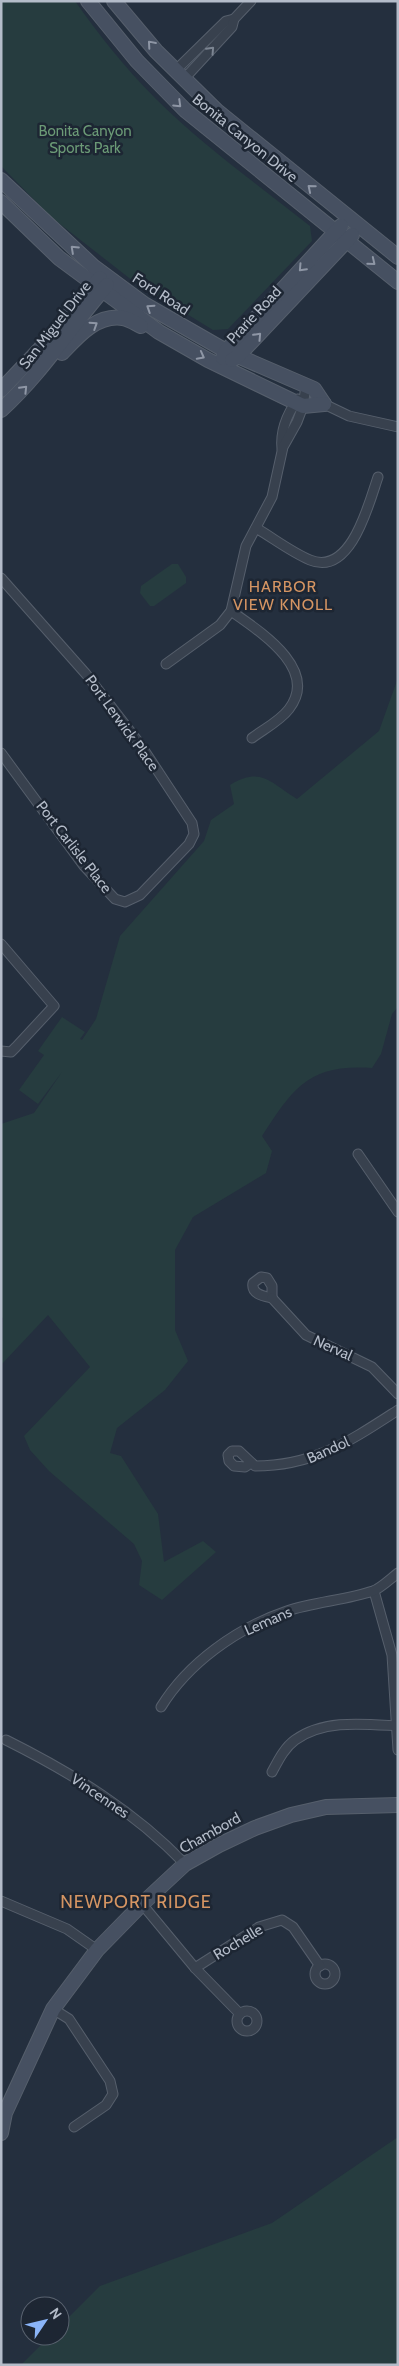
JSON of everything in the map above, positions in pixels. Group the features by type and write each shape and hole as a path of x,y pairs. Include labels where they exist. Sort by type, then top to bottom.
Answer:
{"main road":[{"name":"Bonita Canyon Drive","path":"88,1 136,61 185,110 398,282"},
{"name":"Bonita Canyon Drive","path":"114,1 156,51 217,111 348,219 398,257"},
{"name":"Ford Road","path":"1,180 103,282 159,332 221,366 299,404"},
{"name":"Ford Road","path":"1,202 59,258 232,354 314,390 324,404"},
{"name":"Prarie Road","path":"221,366 340,236 348,219"},
{"name":"Prarie Road","path":"340,236 359,227"},
{"name":"San Miguel Drive","path":"1,410 22,392 44,366 50,354 103,282"},
{"name":"San Miguel Drive","path":"1,390 103,282"},
{"path":"44,366 55,360 80,334 109,317 124,318 159,332"},
{"path":"299,404 324,404"},
{"name":"Chambord","path":"1,2133 5,2113 53,2009 97,1950 185,1864 233,1838 291,1815 326,1807 398,1805"}],"street":[{"path":"180,74 232,27 234,19 251,1"},
{"path":"166,664 220,625 231,611 246,546 272,497 282,452 281,437 290,410 299,404 306,386"},
{"name":"Ford Road","path":"324,404 349,416 398,427"},
{"path":"256,528 308,560 330,561 346,550 357,535 378,476"},
{"name":"Port Lerwick Place","path":"1,578 86,674 140,744 192,823 194,834 189,844 158,876"},
{"path":"231,611 279,648 296,673 296,694 288,710 252,738"},
{"name":"Port Carlisle Place","path":"1,753 84,866 104,890 115,899 125,902 134,899 158,876"},
{"path":"1,944 54,1006 16,1048 11,1052 1,1051"},
{"path":"358,1154 398,1212"},
{"name":"Nerval","path":"272,1298 306,1335 320,1344 367,1364 378,1372 398,1394"},
{"name":"Bandol","path":"251,1463 255,1466 278,1466 298,1463 344,1443 398,1410"},
{"name":"Lemans","path":"161,1707 172,1689 195,1666 217,1648 250,1628 286,1611 374,1591 398,1573"},
{"path":"374,1591 392,1655 398,1726 398,1750"},
{"path":"272,1772 283,1752 294,1740 316,1729 333,1725 398,1726"},
{"name":"Vincennes","path":"6,1740 46,1760 105,1796 161,1839 185,1864"},
{"path":"1,1901 67,1929 97,1950"},
{"path":"142,1904 195,1968 240,2014"},
{"name":"Rochelle","path":"195,1968 259,1927 282,1920 293,1926 320,1966"},
{"path":"53,2009 69,2019 110,2081 113,2094 106,2105 74,2127"}],"green space":[{"name":"Bonita Canyon Sports Park","path":"1,1 75,1 123,63 173,115 230,164 310,226 312,241 228,329 213,330 133,281 51,217 1,166"},
{"path":"172,564 178,564 186,577 186,583 154,606 150,606 140,593 141,586"},
{"path":"398,678 398,1007 392,1014 381,1054 372,1068 333,1070 305,1082 284,1104 262,1136 272,1151 266,1173 193,1217 175,1250 175,1330 188,1361 165,1390 117,1428 110,1453 121,1456 158,1514 164,1562 203,1541 216,1552 162,1600 139,1585 142,1561 134,1544 49,1471 30,1450 24,1436 90,1367 48,1315 1,1365 3,1318 1,1317 1,1124 34,1113 62,1072 38,1104 19,1090 44,1055 38,1051 62,1017 85,1032 80,1039 82,1040 96,1019 120,936 204,841 211,820 234,804 230,785 241,779 258,777 265,779 297,799 379,731"},
{"path":"398,2137 398,2365 21,2365 40,2346 70,2346 70,2316 100,2286 272,2223"}],"district":[{"name":"HARBOR VIEW KNOLL","path":"283,595"},
{"name":"NEWPORT RIDGE","path":"136,1902"}]}
